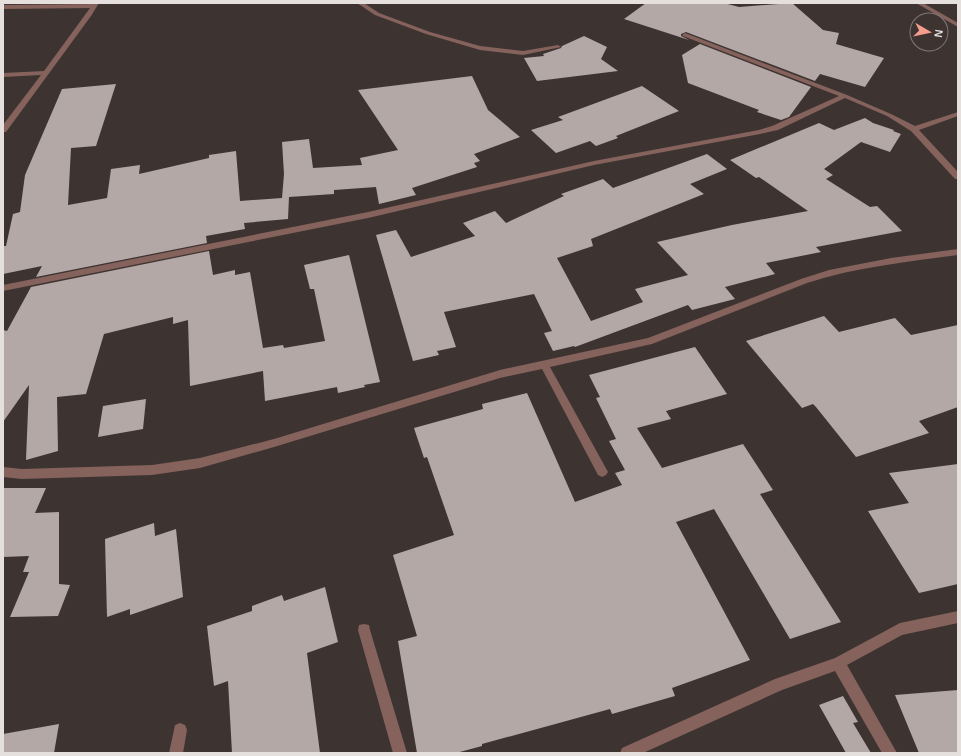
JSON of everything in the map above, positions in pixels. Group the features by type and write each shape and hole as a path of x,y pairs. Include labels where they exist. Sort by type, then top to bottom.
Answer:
{"street":[{"path":"360,3 377,14 428,33 480,48 523,53 558,47"},
{"path":"920,3 958,25"},
{"path":"3,7 95,4 90,14 3,130"},
{"path":"685,36 889,114 914,129 958,177"},
{"path":"3,75 46,73"},
{"path":"3,288 368,215 594,163 760,132 775,128 845,96"},
{"path":"914,129 958,114"},
{"path":"3,472 22,474 152,470 200,463 274,444 375,411 493,376 655,339 829,273 891,260 958,252"},
{"path":"544,364 602,472"},
{"path":"627,753 780,684 838,663 900,629 958,617"},
{"path":"364,630 400,753"},
{"path":"838,663 890,753"},
{"path":"176,753 180,730"}],"building":[{"path":"646,3 724,3 739,7 792,3 823,30 839,33 836,44 884,58 865,87 820,74 815,81 686,32 681,34 681,36 689,40 624,19"},
{"path":"584,36 607,47 601,59 618,71 537,81 524,58 544,56 543,54 561,48 562,46"},
{"path":"700,44 811,87 789,117 781,120 757,112 759,110 688,83 682,55"},
{"path":"472,76 488,110 520,137 474,154 480,161 474,163 477,167 412,188 416,195 379,204 376,187 334,190 334,194 289,197 288,219 244,223 245,229 206,236 207,243 36,277 42,266 3,274 3,246 6,246 13,214 20,212 25,175 62,89 116,84 96,146 71,148 68,205 107,198 111,169 140,165 139,174 209,158 209,155 236,151 240,201 282,198 284,174 282,142 309,139 313,168 362,165 360,158 398,150 358,90"},
{"path":"642,86 679,111 616,136 618,138 596,146 590,141 556,153 531,130 563,120 558,117"},
{"path":"865,118 873,123 901,134 890,152 861,142 824,169 833,175 826,179 870,207 877,206 902,231 816,247 821,252 766,263 775,274 725,287 735,299 692,310 688,305 575,347 553,351 544,333 552,331 534,294 444,312 456,347 437,351 439,355 413,361 376,235 396,230 411,257 475,236 463,223 495,211 506,223 564,196 561,194 603,179 613,188 707,154 727,169 690,184 704,194 591,239 593,246 557,258 591,321 643,302 635,289 688,275 657,242 732,225 808,211 759,177 756,178 730,160 819,123 834,130"},
{"path":"209,251 213,275 235,270 235,275 250,272 263,348 283,345 284,348 325,341 314,289 310,289 304,265 349,255 380,382 338,393 337,387 265,401 263,371 190,386 188,320 173,324 173,317 104,334 86,394 57,397 58,451 26,460 29,385 3,422 3,330 7,331 31,287"},
{"path":"824,316 839,332 895,318 911,335 958,325 958,407 919,421 929,433 856,457 813,404 802,408 746,341"},
{"path":"695,347 727,394 666,411 671,419 637,428 662,468 743,444 773,490 760,494 841,622 790,639 714,509 676,522 750,660 672,688 675,696 612,714 610,709 482,744 482,746 456,753 417,753 398,641 417,636 393,555 454,535 427,457 424,458 414,428 483,409 482,404 527,393 575,502 622,485 615,473 625,470 609,441 616,439 596,398 600,397 589,375"},
{"path":"146,399 143,429 98,437 103,406"},
{"path":"958,464 958,584 919,593 868,511 909,503 889,473"},
{"path":"3,488 46,488 35,513 59,512 59,584 70,585 58,616 10,617 29,572 23,572 29,556 3,557"},
{"path":"154,523 155,536 176,529 183,597 130,615 130,609 107,617 105,539"},
{"path":"325,587 338,642 307,653 320,753 232,753 228,681 214,686 207,626 252,611 252,606 282,595 284,601"},
{"path":"958,690 958,753 919,753 895,695"},
{"path":"843,696 858,722 853,723 871,753 846,753 819,705"},
{"path":"59,724 54,753 3,753 3,734"}]}
